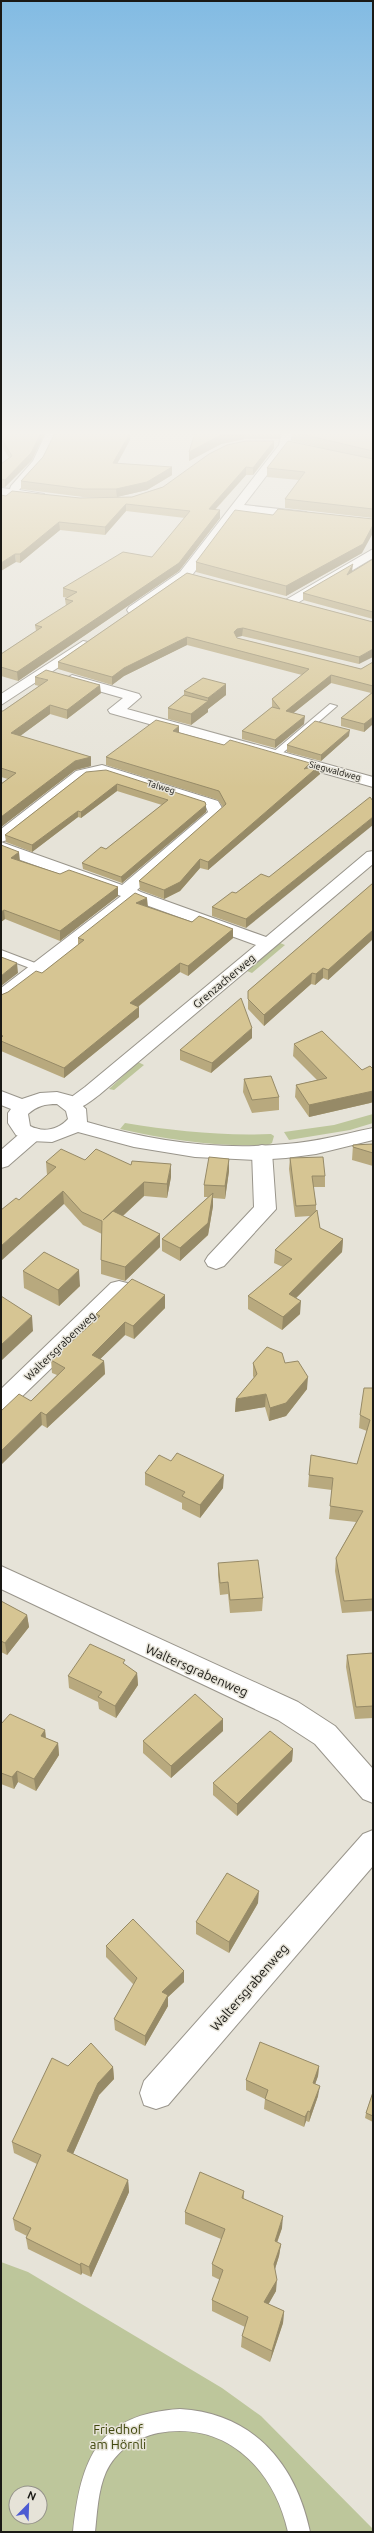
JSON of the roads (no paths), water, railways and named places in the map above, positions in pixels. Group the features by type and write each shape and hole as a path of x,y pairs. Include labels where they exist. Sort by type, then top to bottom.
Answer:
{"street":[{"path":"121,619 185,575 203,551"},
{"path":"289,602 373,552"},
{"path":"185,575 200,579"},
{"path":"274,598 304,607"},
{"path":"1,701 96,636"},
{"name":"Siegwaldweg","path":"45,672 134,696 115,710 373,782"},
{"name":"Talweg","path":"1,837 81,774 99,769 212,804 217,813 129,893"},
{"path":"1,847 268,944"},
{"name":"Grenzacherweg","path":"72,1104 92,1091 373,856"},
{"path":"1,997 39,968 129,893"},
{"path":"1,1096 23,1107"},
{"path":"47,1098 65,1100 72,1104 78,1114 75,1125 65,1132 52,1136 32,1134 24,1131 17,1119 23,1107 34,1101 47,1098"},
{"path":"75,1125 156,1146 227,1153 262,1152 316,1147 373,1134"},
{"path":"1,1161 32,1134"},
{"path":"216,1261 265,1210 262,1152"},
{"name":"Waltersgrabenweg","path":"1,1403 120,1289"},
{"name":"Waltersgrabenweg","path":"1,1577 141,1644 288,1711 325,1735 373,1790"},
{"name":"Waltersgrabenweg","path":"156,2093 373,1844"}],"lane":[{"path":"275,755 333,706"},
{"path":"1,953 39,968"},
{"path":"84,2532 89,2490 95,2470 104,2455 119,2439 137,2427 169,2420 211,2423 264,2458 282,2482 295,2509 299,2532"}],"park label":[{"name":"Friedhof am Hörnli","path":"118,2436"}]}
